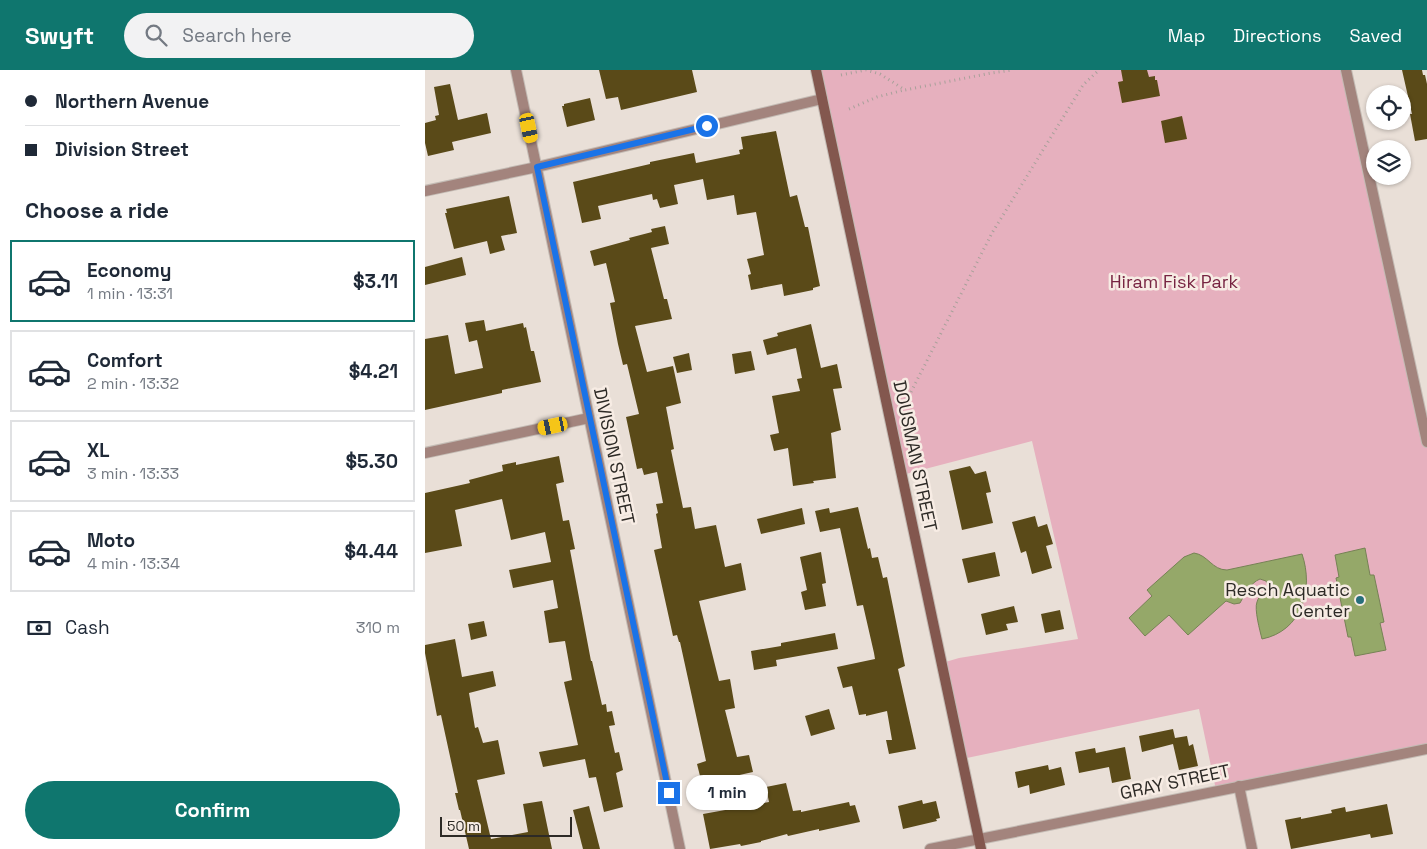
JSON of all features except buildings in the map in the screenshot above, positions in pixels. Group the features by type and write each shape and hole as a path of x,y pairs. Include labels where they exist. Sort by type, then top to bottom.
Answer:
{"street":[{"name":"DIVISION STREET","path":"516,70 680,849"},
{"name":"DOUSMAN STREET","path":"816,70 980,844"},
{"path":"1346,70 1427,442"},
{"path":"425,191 537,167 822,98"},
{"path":"425,453 589,418"},
{"name":"GRAY STREET","path":"930,849 980,844 1239,786 1427,749"},
{"path":"1239,786 1252,849"}],"path":[{"path":"841,74 866,70 880,74 905,90"},
{"path":"849,109 905,90 1013,70"},
{"path":"911,392 992,233 1083,85 1099,70"}],"green space":[{"name":"Hiram Fisk Park","path":"816,70 1346,70 1366,162 1366,185 1371,185 1427,442 1427,749 1216,790 1199,709 962,759 942,663 959,658 1078,639 1032,441 902,475"}],"shaded area":[{"name":"Resch Aquatic Center","path":"1365,548 1370,575 1374,575 1384,622 1380,623 1386,650 1355,656 1351,637 1348,637 1336,578 1339,577 1335,555"},
{"path":"1194,553 1203,556 1217,568 1227,570 1302,554 1305,567 1305,594 1295,618 1287,627 1276,634 1262,639 1256,605 1268,585 1266,581 1260,579 1251,586 1240,603 1234,604 1226,601 1188,635 1169,615 1145,636 1129,618 1152,596 1147,590 1184,557"}],"place":[{"name":"Resch Aquatic Center","path":"1360,600"}],"route":[{"path":"669,793 537,167 707,126"}]}
